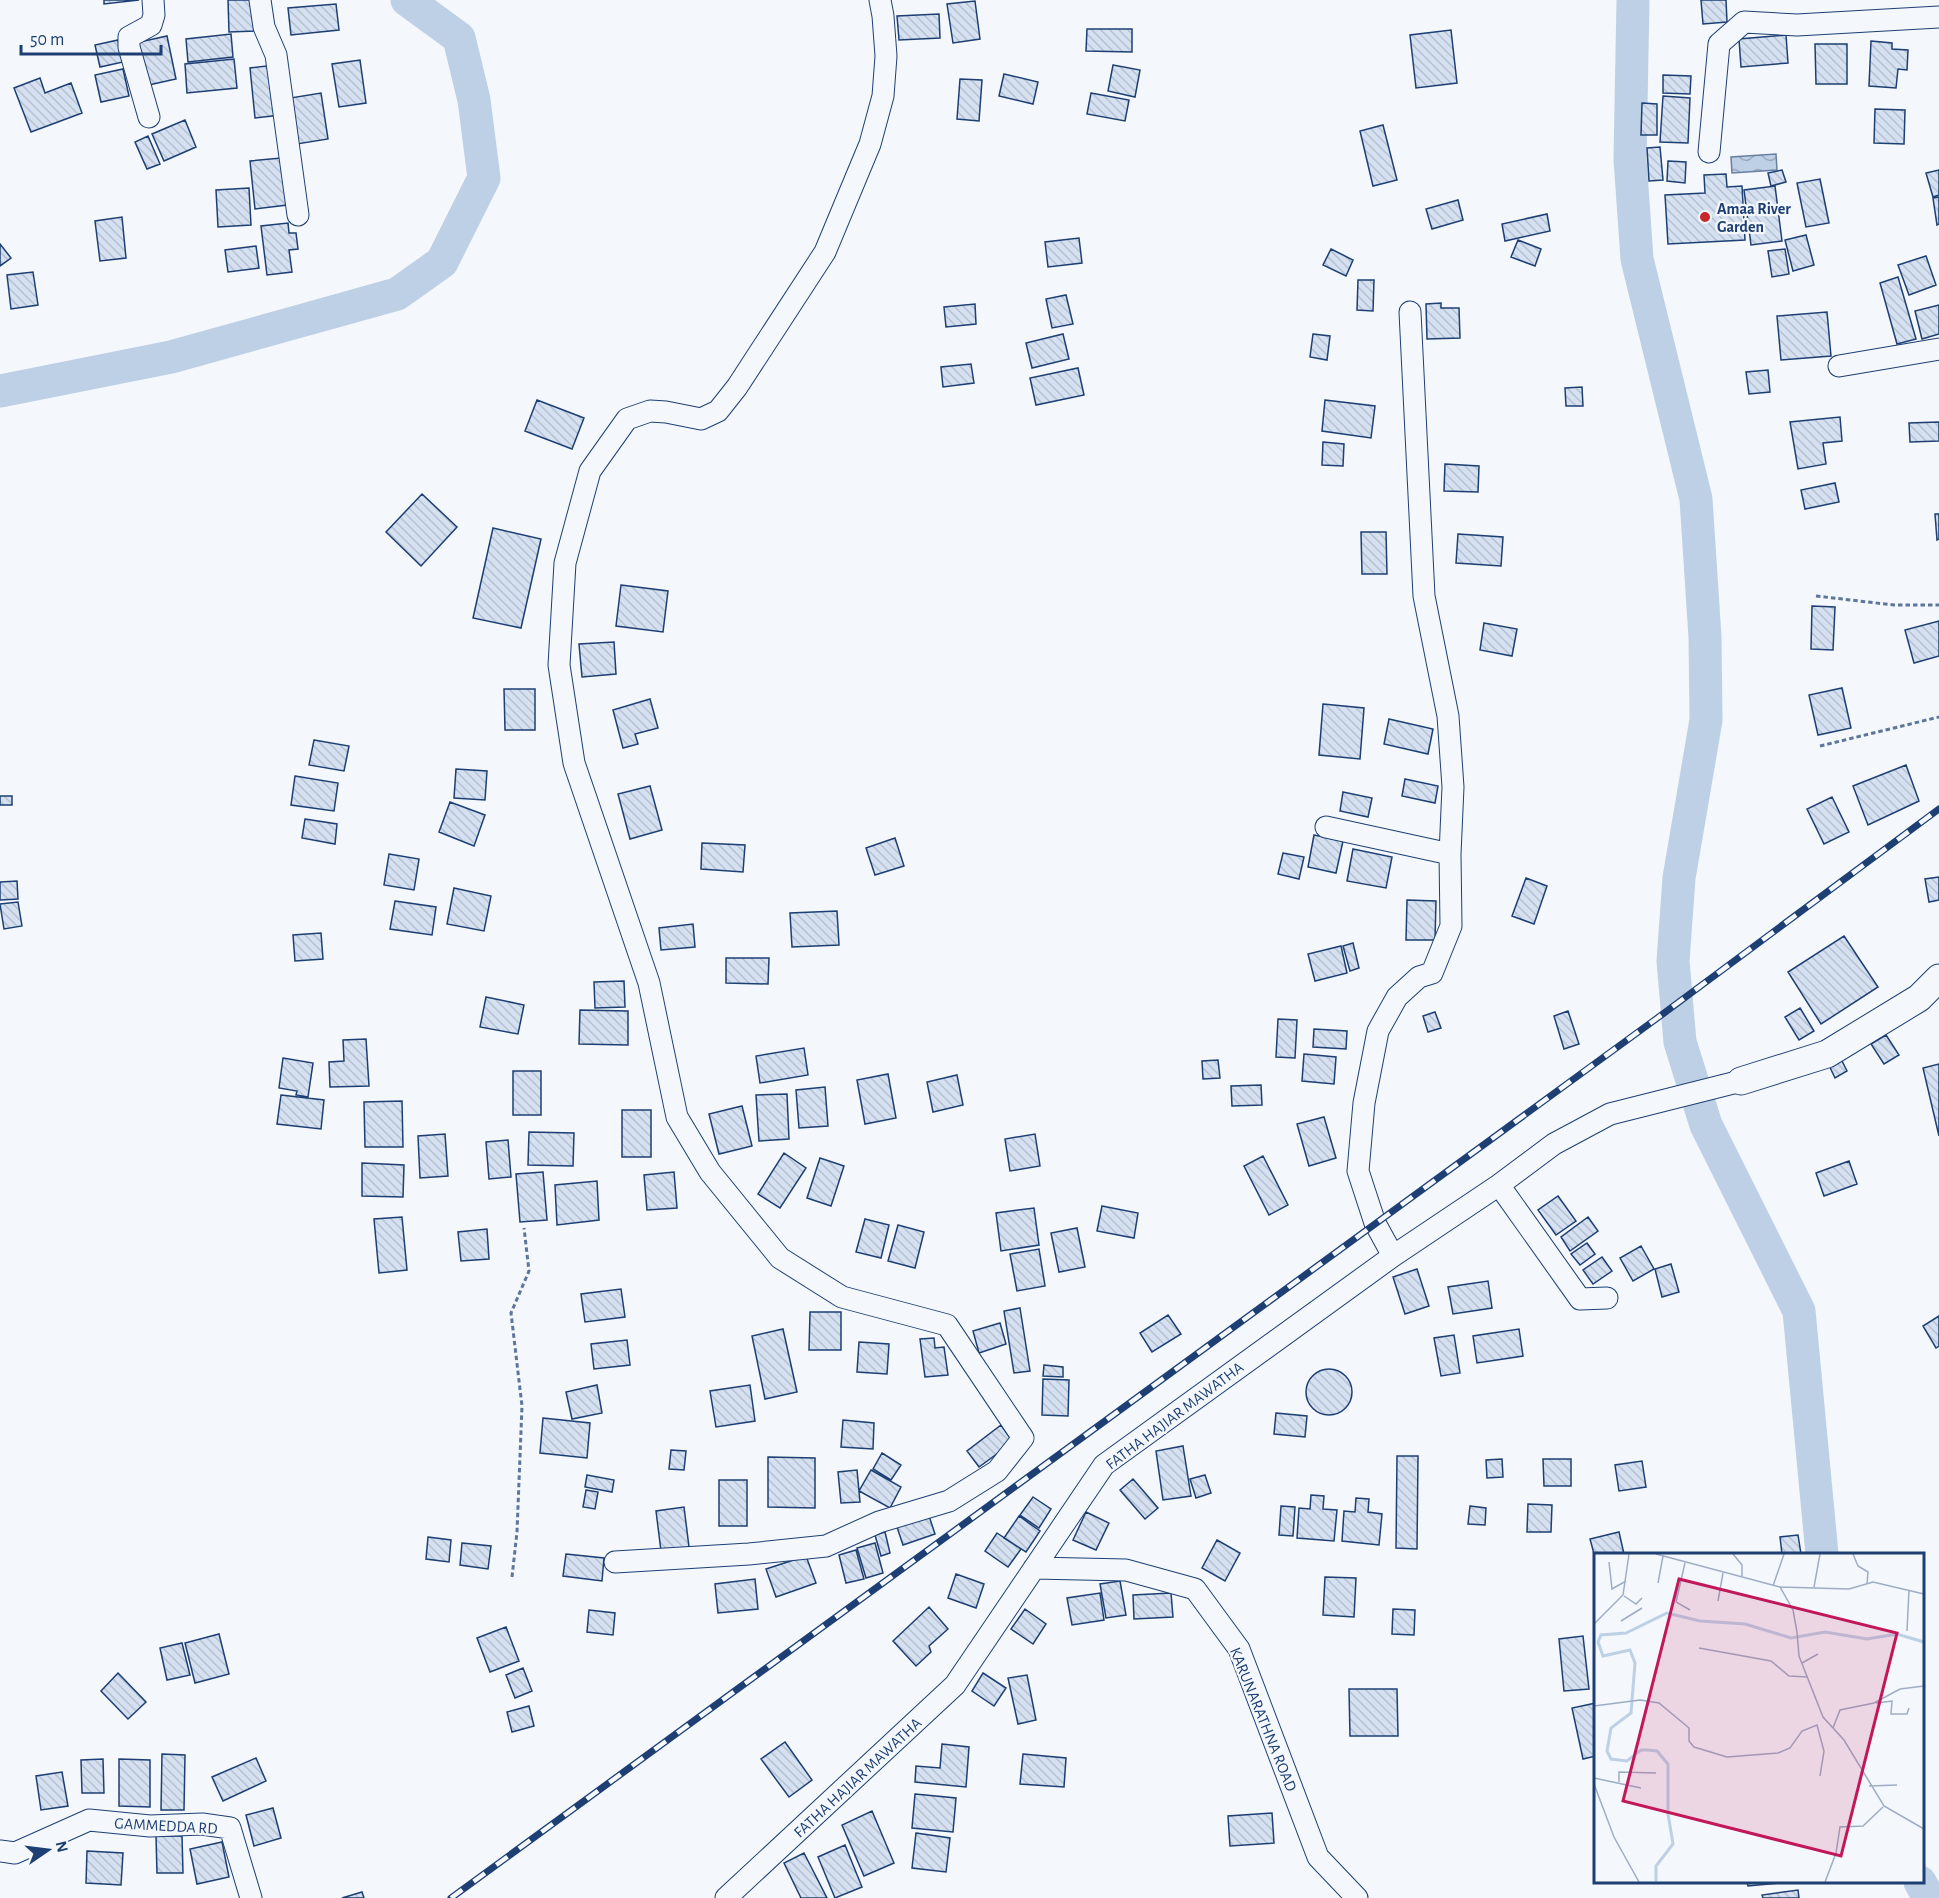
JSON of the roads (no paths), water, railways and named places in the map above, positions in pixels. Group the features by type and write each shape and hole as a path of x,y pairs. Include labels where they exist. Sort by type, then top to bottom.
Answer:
{"main road":[{"path":"1741,1081 1827,1054 1919,998 1939,978"}],"street":[{"path":"149,117 129,47 129,37 151,25 154,15 153,0"},
{"path":"260,0 264,27 276,55 298,214"},
{"path":"615,1562 749,1554 826,1546 879,1522 949,1501 997,1471 1023,1438 947,1325 842,1297 780,1258 710,1172 682,1126 677,1117 649,983 574,763 559,665 564,563 590,471 627,419 650,411 701,419 717,411 737,387 825,252 870,144 883,96 885,56 880,0"},
{"path":"1709,152 1719,44 1744,22 1797,24 1939,17"},
{"path":"1393,1256 1375,1223 1359,1171 1364,1103 1378,1031 1397,997 1419,977 1431,973 1451,926 1450,854 1453,787 1449,716 1424,596 1410,312"},
{"path":"1839,366 1939,349"},
{"path":"1326,827 1450,854"},
{"name":"FATHA HAJIAR MAWATHA","path":"726,1898 955,1685 1104,1464 1393,1256 1499,1185 1554,1144 1610,1114 1741,1081"},
{"path":"1499,1185 1580,1299 1607,1298"},
{"name":"KARUNARATHNA ROAD","path":"1034,1568 1126,1570 1196,1589 1239,1649 1318,1857 1357,1898"},
{"name":"GAMMEDDA RD","path":"0,1851 15,1853 89,1820 150,1826 202,1824 230,1828 251,1898"},
{"path":"1318,1857 1334,1898"}],"water":[{"path":"1776,154 1777,170 1732,173 1731,157"}],"waterway":[{"path":"0,391 171,357 397,294 442,262 484,178 474,100 459,38 407,0"},
{"path":"1633,0 1630,159 1637,259 1696,499 1705,637 1706,720 1679,878 1673,961 1680,1042 1706,1125 1799,1311 1822,1553"},
{"path":"1921,1883 1929,1898"}],"railway":[{"path":"451,1898 1656,1019 1939,809"}],"place":[{"name":"Amaa River Garden","path":"1705,217"}]}
